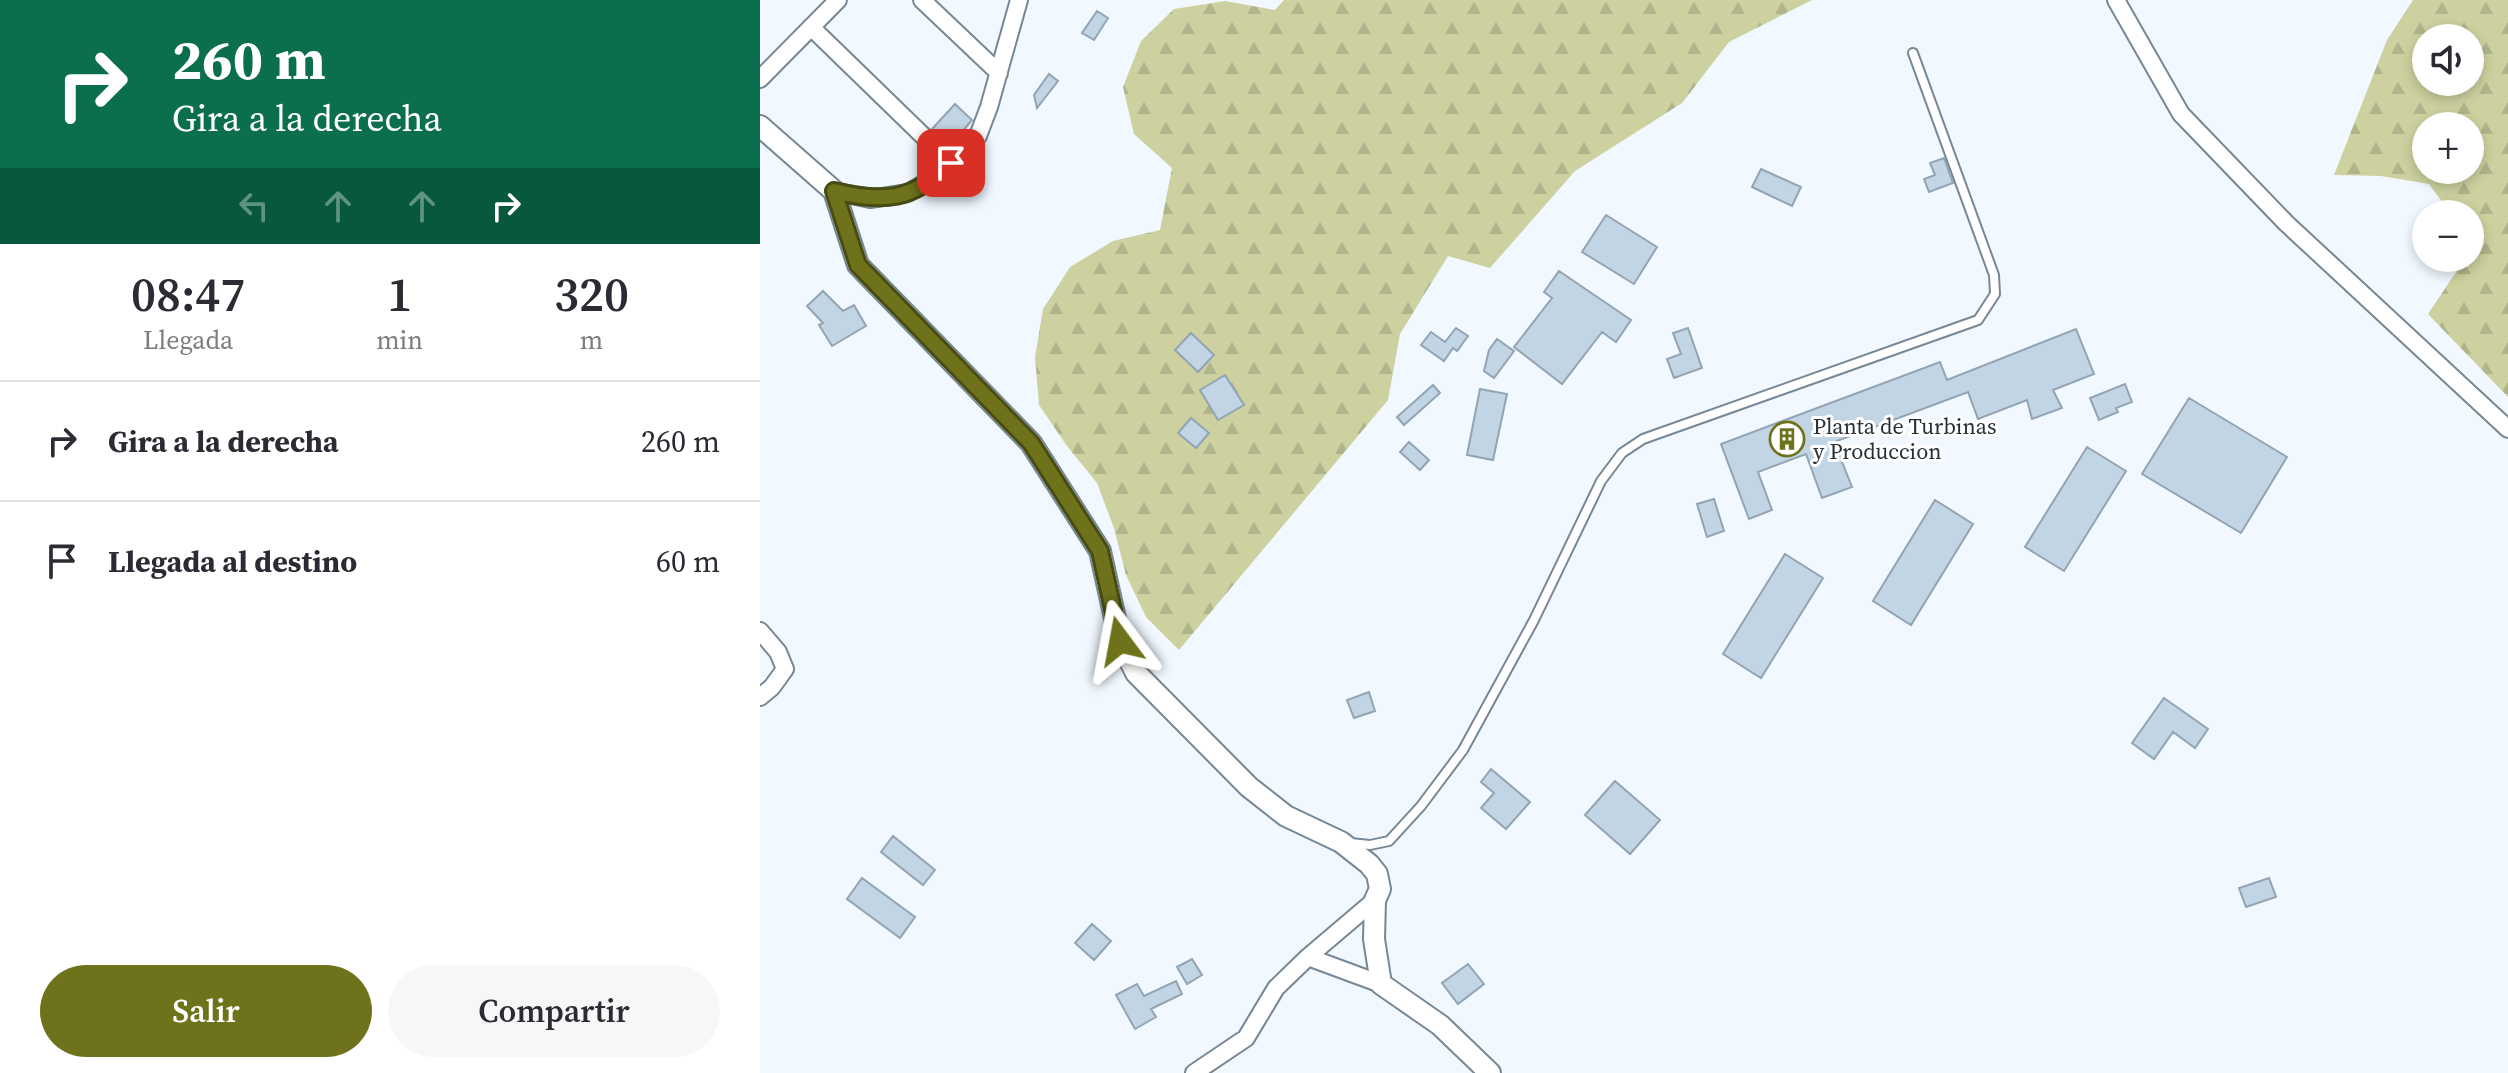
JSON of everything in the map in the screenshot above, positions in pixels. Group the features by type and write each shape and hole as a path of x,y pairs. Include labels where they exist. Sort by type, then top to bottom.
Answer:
{"street":[{"path":"760,79 838,0"},
{"path":"922,0 999,73"},
{"path":"764,137 834,191 870,199 908,193 940,174 978,136 1019,0"},
{"path":"2116,0 2181,114 2286,223 2508,429"},
{"path":"811,27 951,163"},
{"path":"834,191 858,265 1031,443 1100,551 1120,641 1136,673 1249,787 1286,816 1341,842 1377,874 1380,889 1375,900 1374,939 1381,984"},
{"path":"760,631 778,652 785,669 760,697"},
{"path":"1194,1073 1246,1038 1276,988 1375,900"},
{"path":"1308,957 1381,984 1440,1025 1490,1073"}],"lane":[{"path":"1341,842 1370,845 1389,841 1421,806 1463,750 1534,620 1601,481 1622,453 1643,439 1978,320 1995,294 1994,275 1913,53"}],"green space":[{"path":"1284,0 1812,0 1729,42 1682,103 1575,171 1490,268 1448,256 1400,334 1388,400 1179,650 1146,617 1126,575 1114,528 1097,483 1039,405 1035,357 1043,309 1070,267 1113,241 1160,230 1172,168 1134,134 1123,87 1141,41 1174,9 1225,1 1275,10"},
{"path":"2413,0 2508,0 2508,397 2428,314 2456,272 2484,272 2484,200 2441,200 2429,184 2484,184 2484,112 2412,112 2412,181 2381,176 2334,175 2387,40"}],"building":[{"path":"1097,11 1108,18 1094,40 1082,33"},
{"path":"1049,74 1058,81 1037,108 1034,95"},
{"path":"955,104 972,120 950,146 932,129"},
{"path":"1944,158 1953,183 1929,192 1924,179 1935,175 1930,163"},
{"path":"1761,169 1801,187 1792,206 1752,187"},
{"path":"1606,215 1657,247 1634,284 1582,252"},
{"path":"1559,271 1631,320 1616,342 1602,332 1562,384 1514,347 1552,298 1544,292"},
{"path":"823,291 843,311 854,305 866,326 832,346 819,325 823,323 807,306"},
{"path":"1456,328 1468,336 1457,351 1453,348 1444,361 1421,345 1431,332 1445,342"},
{"path":"1688,328 1702,368 1674,378 1667,359 1681,354 1673,333"},
{"name":"Planta de Turbinas y Produccion","path":"2076,329 2094,374 2053,390 2062,408 2032,419 2027,400 1978,419 1968,392 1834,442 1852,487 1822,498 1806,454 1758,472 1772,510 1749,519 1721,444 1940,362 1947,380"},
{"path":"1191,333 1214,355 1198,372 1175,350"},
{"path":"1497,339 1514,351 1494,378 1484,371 1489,350"},
{"path":"1225,375 1244,405 1218,420 1200,390"},
{"path":"2125,384 2132,402 2099,420 2090,398"},
{"path":"1433,385 1440,393 1404,425 1397,417"},
{"path":"1480,389 1507,394 1493,460 1467,455"},
{"path":"2189,398 2287,457 2241,533 2142,474"},
{"path":"1191,418 1209,433 1196,448 1178,433"},
{"path":"1409,442 1429,460 1420,470 1400,452"},
{"path":"2087,447 2126,471 2064,571 2025,547"},
{"path":"1714,499 1724,531 1707,537 1697,504"},
{"path":"1935,500 1973,524 1911,625 1873,601"},
{"path":"1785,554 1823,578 1761,678 1723,654"},
{"path":"1369,692 1375,711 1354,718 1347,700"},
{"path":"2164,698 2208,729 2195,748 2173,732 2154,759 2132,743"},
{"path":"1491,769 1530,802 1506,829 1481,808 1494,793 1481,782"},
{"path":"1615,781 1660,820 1630,854 1585,815"},
{"path":"893,836 935,870 923,885 881,852"},
{"path":"862,878 915,917 900,938 847,899"},
{"path":"2269,878 2276,897 2246,907 2239,888"},
{"path":"1092,924 1111,941 1094,960 1075,943"},
{"path":"1192,959 1202,975 1187,984 1177,967"},
{"path":"1468,964 1484,984 1458,1004 1442,983"},
{"path":"1176,981 1182,994 1151,1009 1156,1017 1135,1029 1116,995 1137,984 1144,996"}],"place":[{"name":"Planta de Turbinas y Produccion","path":"1787,439"}],"route":[{"path":"951,163 940,174 908,193 870,199 834,191 858,265 1031,443 1100,551 1120,641"}]}
